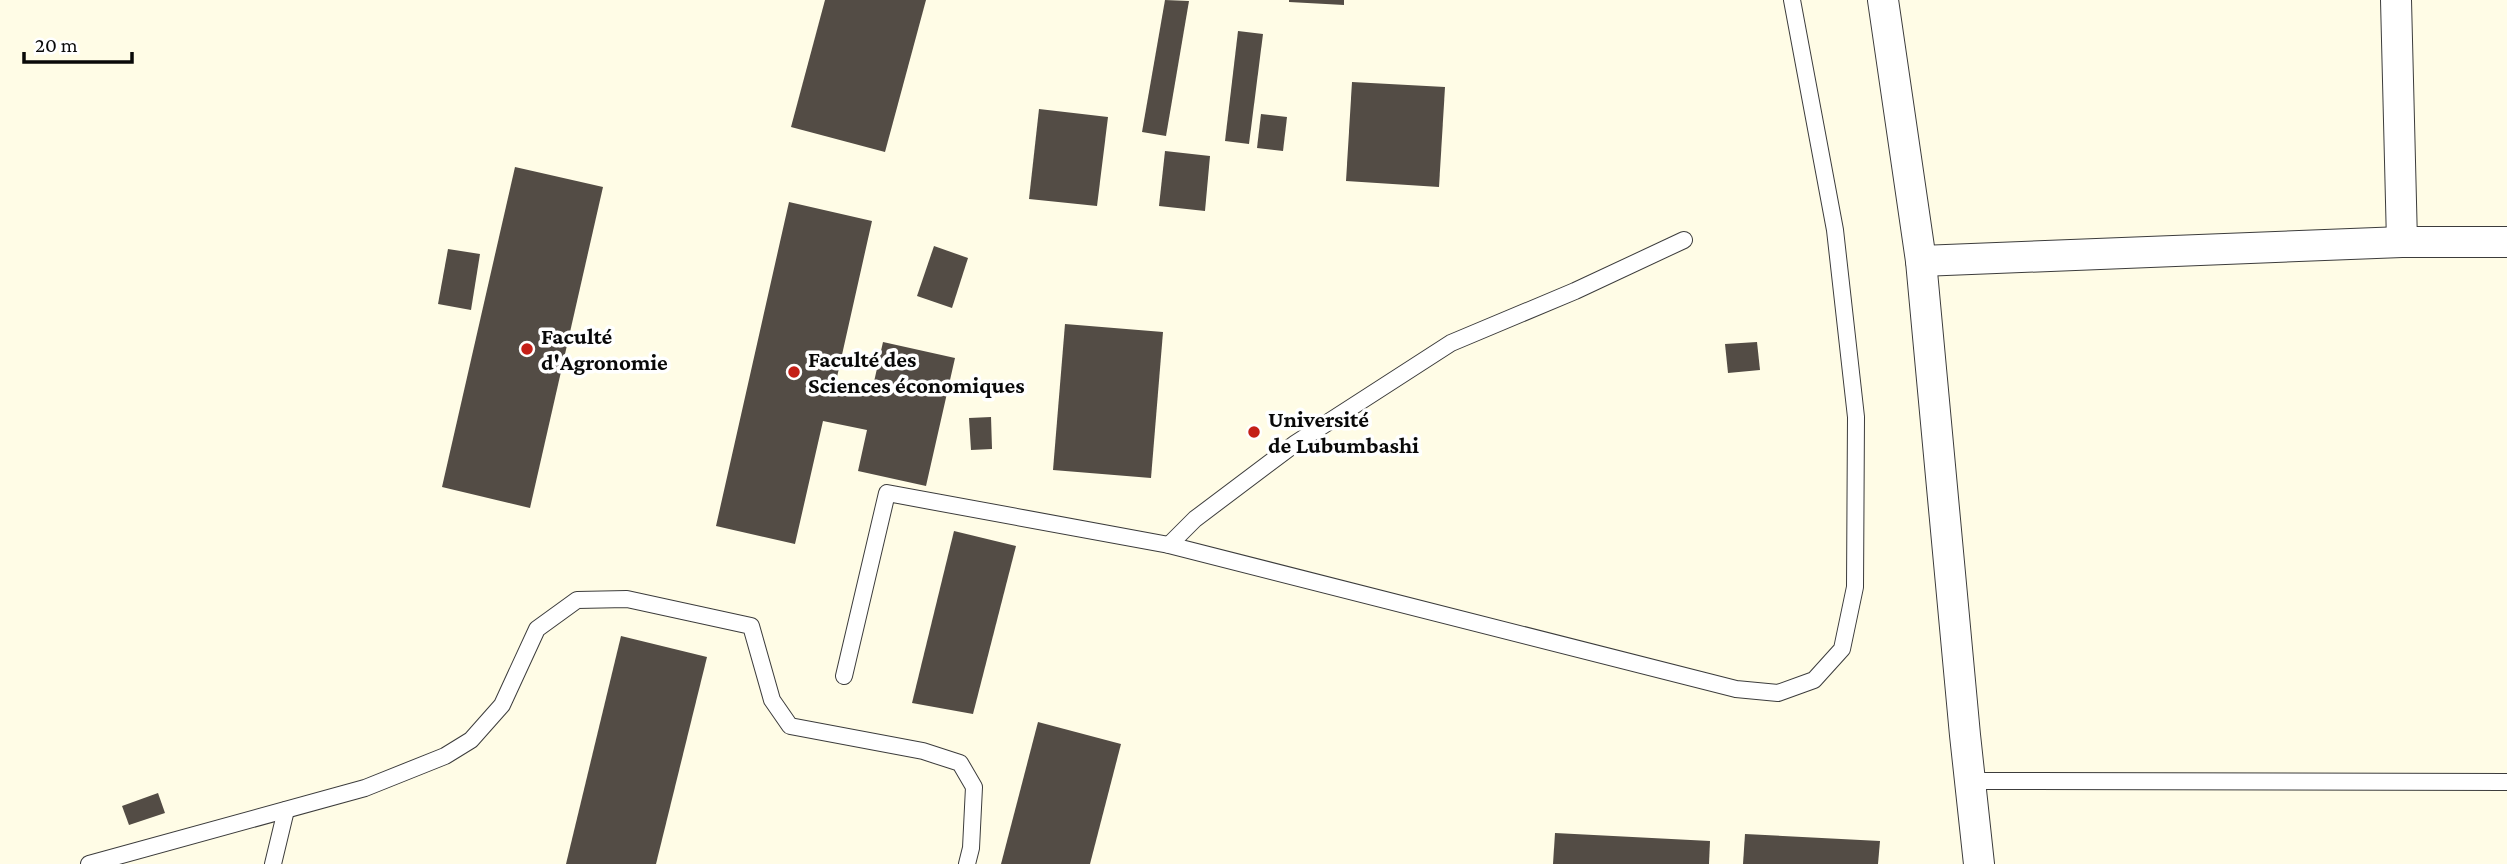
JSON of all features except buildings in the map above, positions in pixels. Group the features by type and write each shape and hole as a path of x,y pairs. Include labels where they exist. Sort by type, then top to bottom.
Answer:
{"street":[{"path":"1883,0 1921,261 1979,864"},
{"path":"2396,0 2402,242"},
{"path":"1921,261 2402,242 2507,242"}],"lane":[{"path":"844,676 887,493 1169,545 1736,689 1778,693 1814,680 1842,649 1855,587 1856,417 1835,230 1791,0"},
{"path":"1169,545 1195,519 1296,443 1451,343 1575,291 1684,240"},
{"path":"89,864 365,788 445,756 471,740 502,705 537,629 577,600 628,600 751,626 772,701 790,726 922,751 960,763 974,787 971,848 967,864"},
{"path":"1970,781 2507,782"},
{"path":"273,864 286,810"}],"place":[{"name":"Faculté d'Agronomie","path":"527,349"},
{"name":"Faculté des Sciences économiques","path":"794,372"},
{"name":"Université de Lubumbashi","path":"1254,432"}]}
